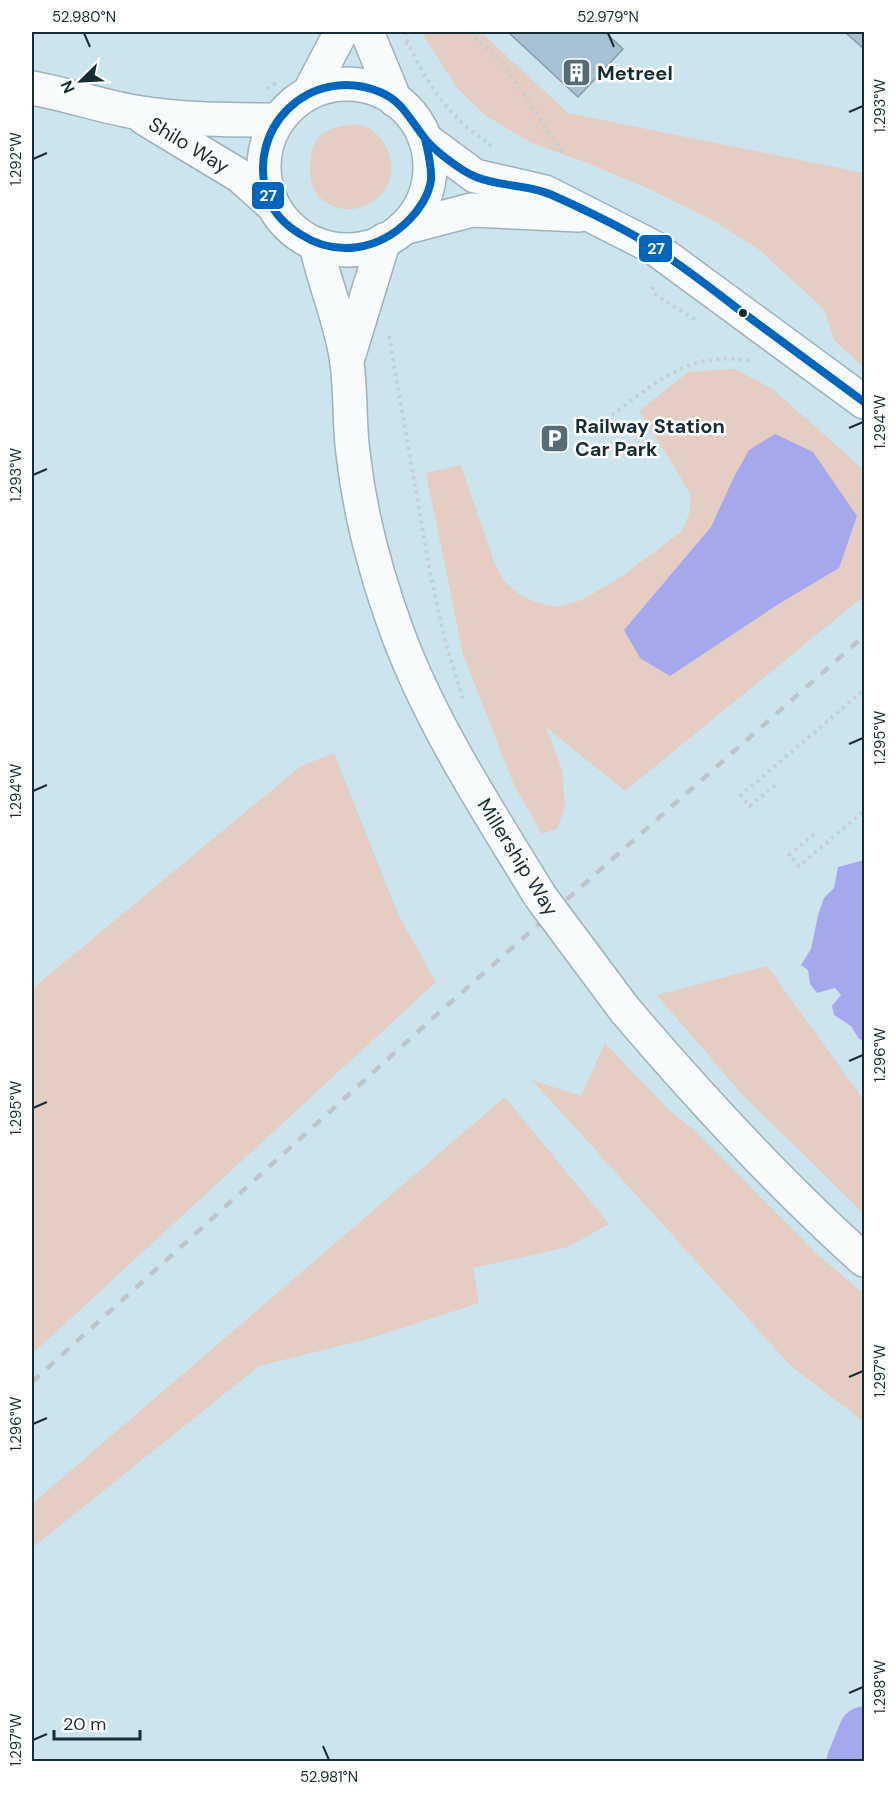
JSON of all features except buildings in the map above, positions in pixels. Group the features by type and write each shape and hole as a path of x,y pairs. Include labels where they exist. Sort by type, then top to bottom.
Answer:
{"main road":[{"path":"341,32 298,84 290,106 270,106 264,168 269,202 275,213 285,223 316,244 330,249 347,249 365,247 394,234 472,210 593,215"},
{"path":"369,38 395,100"},
{"path":"298,84 327,88 363,87 379,91 395,100 425,139 475,176 545,192 653,247 864,402"},
{"name":"Shilo Way","path":"32,88 66,94 135,112 220,120 270,106"},
{"name":"Shilo Way","path":"135,112 240,176 269,202"},
{"path":"394,234 423,203 431,180 430,160 425,139"},
{"name":"Millership Way","path":"347,362 394,234"},
{"name":"Millership Way","path":"316,244 321,271 347,362 352,450 358,493 370,547 399,636 424,696 444,735 540,896 625,1010 754,1154 813,1214 864,1260"}],"path":[{"path":"405,32 418,65 447,108 462,123 490,144 475,176"},
{"path":"469,32 502,62 565,156"},
{"path":"369,38 408,43"},
{"path":"270,106 298,84"},
{"path":"387,330 430,572 445,641 465,706"},
{"path":"612,415 659,380 690,365 719,359 757,361"},
{"path":"775,785 750,806 741,795 864,690"},
{"path":"814,834 789,855 799,866 864,811"}],"shaded area":[{"path":"421,32 481,32 568,113 864,173 864,368 834,340 824,309 757,248 712,220 649,189 532,143 485,115 458,89"},
{"path":"347,125 360,125 377,134 388,151 392,170 390,180 380,196 363,207 353,209 334,207 325,202 314,189 310,174 312,151 318,138 327,131"},
{"path":"735,369 774,390 864,470 864,596 625,791 546,727 562,770 565,805 558,828 542,834 514,785 463,654 426,473 461,465 494,562 504,581 519,594 535,602 558,607 584,599 622,576 682,531 689,514 691,496 639,411 688,372"},
{"path":"334,753 398,914 436,982 32,1354 32,989 301,766"},
{"path":"767,966 864,1100 864,1214 740,1092 657,995"},
{"path":"605,1043 668,1109 694,1130 819,1256 864,1294 864,1422 791,1366 532,1080 581,1096"},
{"path":"505,1097 609,1224 568,1247 473,1268 479,1303 371,1338 259,1366 32,1548 32,1504"}],"water":[{"path":"775,434 813,452 857,516 839,568 777,605 670,676 640,658 624,630 711,527 749,450"},
{"path":"864,860 864,1041 859,1039 851,1026 834,1015 832,1006 841,995 835,988 817,993 810,984 808,970 801,965 811,949 818,915 824,898 834,888 838,867"}],"waterway":[{"path":"852,1762 864,1732"}],"railway":[{"path":"32,1382 433,1018 864,636"}],"transit line":[{"name":"27","path":"425,139 431,175 426,197 413,216 397,230 371,244 343,248 314,242 286,224 269,200 263,174 265,149 274,127 288,109 307,95 330,87 354,85 380,92 400,105 427,141 463,170 485,180 543,191 634,235 681,266 864,402"}],"place":[{"name":"Metreel","path":"576,73"},
{"name":"Railway Station Car Park","path":"554,438"}]}
